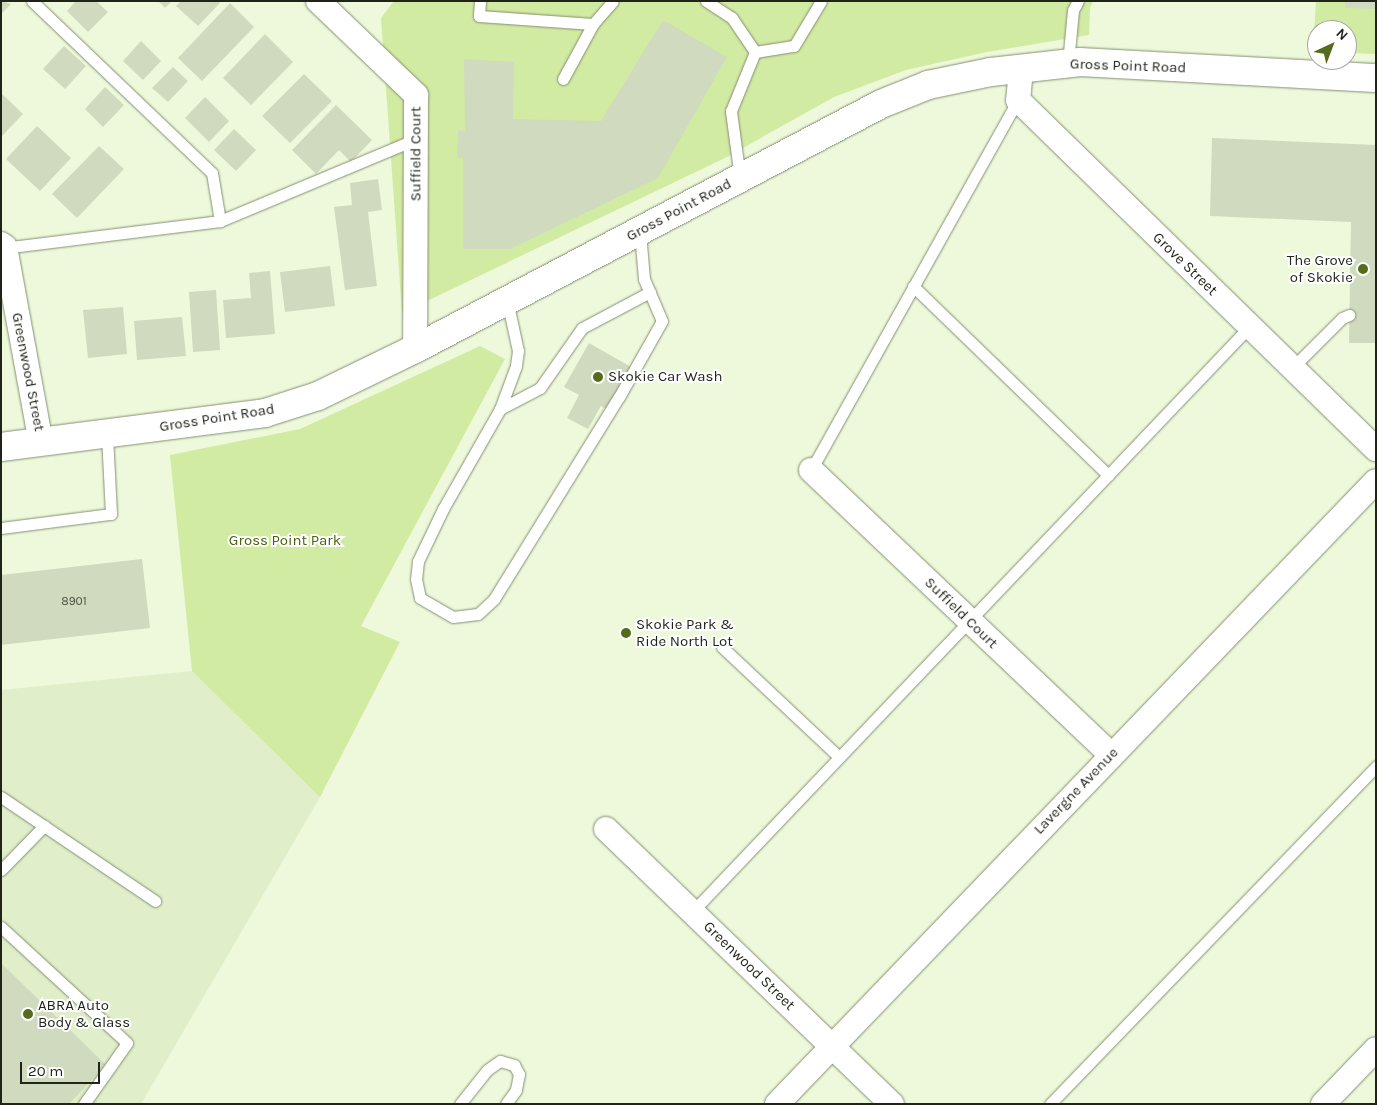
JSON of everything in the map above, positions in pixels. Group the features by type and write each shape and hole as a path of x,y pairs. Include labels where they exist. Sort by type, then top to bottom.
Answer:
{"main road":[{"name":"Gross Point Road","path":"1,447 265,413 318,396 415,349 881,104 928,85 1021,68 1068,63 1376,78"}],"street":[{"name":"Suffield Court","path":"318,1 416,95 415,349"},
{"path":"1018,100 1021,68"},
{"name":"Grove Street","path":"1018,100 1376,449"},
{"name":"Greenwood Street","path":"2,246 41,442"},
{"name":"Suffield Court","path":"811,470 1111,755"},
{"name":"Lavergne Avenue","path":"778,1104 1376,481"},
{"name":"Greenwood Street","path":"606,829 892,1104"},
{"path":"1323,1104 1376,1049"}],"lane":[{"path":"32,1 212,173 220,221"},
{"path":"480,1 479,16 593,24"},
{"path":"563,79 593,24 613,1"},
{"path":"706,1 732,18 755,52"},
{"path":"755,52 794,46 821,1"},
{"path":"1068,63 1074,10 1078,1"},
{"path":"740,178 731,111 755,52"},
{"path":"811,470 1018,100"},
{"path":"2,246 220,221 416,139"},
{"path":"507,300 518,351 516,366 500,409 443,509 418,561 416,579 420,598 453,617 478,614 494,598 614,405 662,321 644,279 640,231"},
{"path":"913,286 1108,475"},
{"path":"500,409 540,388 582,328 650,292"},
{"path":"1292,368 1342,318 1350,315"},
{"path":"692,912 1249,327"},
{"path":"1,528 111,514 107,434"},
{"path":"722,647 839,757"},
{"path":"1050,1104 1376,766"},
{"path":"1,797 155,901"},
{"path":"1,870 44,826"},
{"path":"1,927 126,1043 84,1104"},
{"path":"460,1104 487,1070 500,1061 514,1065 519,1074 516,1090 506,1104"}],"shaded area":[{"path":"192,671 323,792 141,1104 1,1104 1,690"}],"green space":[{"path":"394,1 1093,1 1090,8 1089,35 987,52 906,70 834,97 727,157 402,313 381,18"},
{"path":"1316,1 1376,1 1376,54 1357,53 1357,20 1315,20"},
{"name":"Gross Point Park","path":"480,346 505,359 361,626 400,642 320,797 192,671 170,455 300,429"}],"building":[{"path":"1,1 11,4 1,14"},
{"path":"76,1 96,1 108,12 88,32 67,11"},
{"path":"158,1 172,1 165,8"},
{"path":"181,1 218,1 220,3 198,26 176,6"},
{"path":"1345,1 1376,1 1376,9 1345,8"},
{"path":"230,3 254,27 202,81 178,58"},
{"path":"663,20 727,57 658,178 510,249 463,249 463,158 457,158 458,130 465,131 464,59 514,62 513,119 601,121"},
{"path":"265,34 293,62 251,105 223,78"},
{"path":"141,41 161,61 143,80 123,61"},
{"path":"64,46 86,66 65,89 43,69"},
{"path":"173,67 188,81 168,102 152,88"},
{"path":"304,74 332,101 290,143 262,116"},
{"path":"105,87 124,105 103,127 85,109"},
{"path":"1,93 23,114 1,137"},
{"path":"205,97 229,121 209,142 185,118"},
{"path":"336,105 372,140 351,162 339,150 316,174 292,150"},
{"path":"37,126 71,158 40,191 6,159"},
{"path":"234,129 256,150 236,171 214,150"},
{"name":"The Grove of Skokie","path":"1212,138 1376,145 1376,343 1349,343 1351,222 1210,216"},
{"path":"99,146 124,169 77,218 52,194"},
{"path":"378,179 382,210 368,212 377,286 345,290 334,207 352,205 350,183"},
{"path":"330,266 335,306 285,312 280,272"},
{"path":"270,271 275,334 226,338 223,300 251,298 249,273"},
{"path":"216,290 220,350 193,352 189,292"},
{"path":"123,307 127,354 88,358 83,310"},
{"path":"182,317 186,356 137,360 134,321"},
{"name":"Skokie Car Wash","path":"589,343 631,367 607,410 601,406 588,429 567,418 579,395 564,387"},
{"path":"142,559 150,628 1,645 1,575"},
{"name":"ABRA Auto Body & Glass","path":"1,963 106,1065 69,1104 1,1104"}],"place":[{"name":"The Grove of Skokie","path":"1363,269"},
{"name":"Skokie Car Wash","path":"598,377"},
{"name":"Skokie Park & Ride North Lot","path":"626,633"},
{"name":"ABRA Auto Body & Glass","path":"28,1014"}]}
